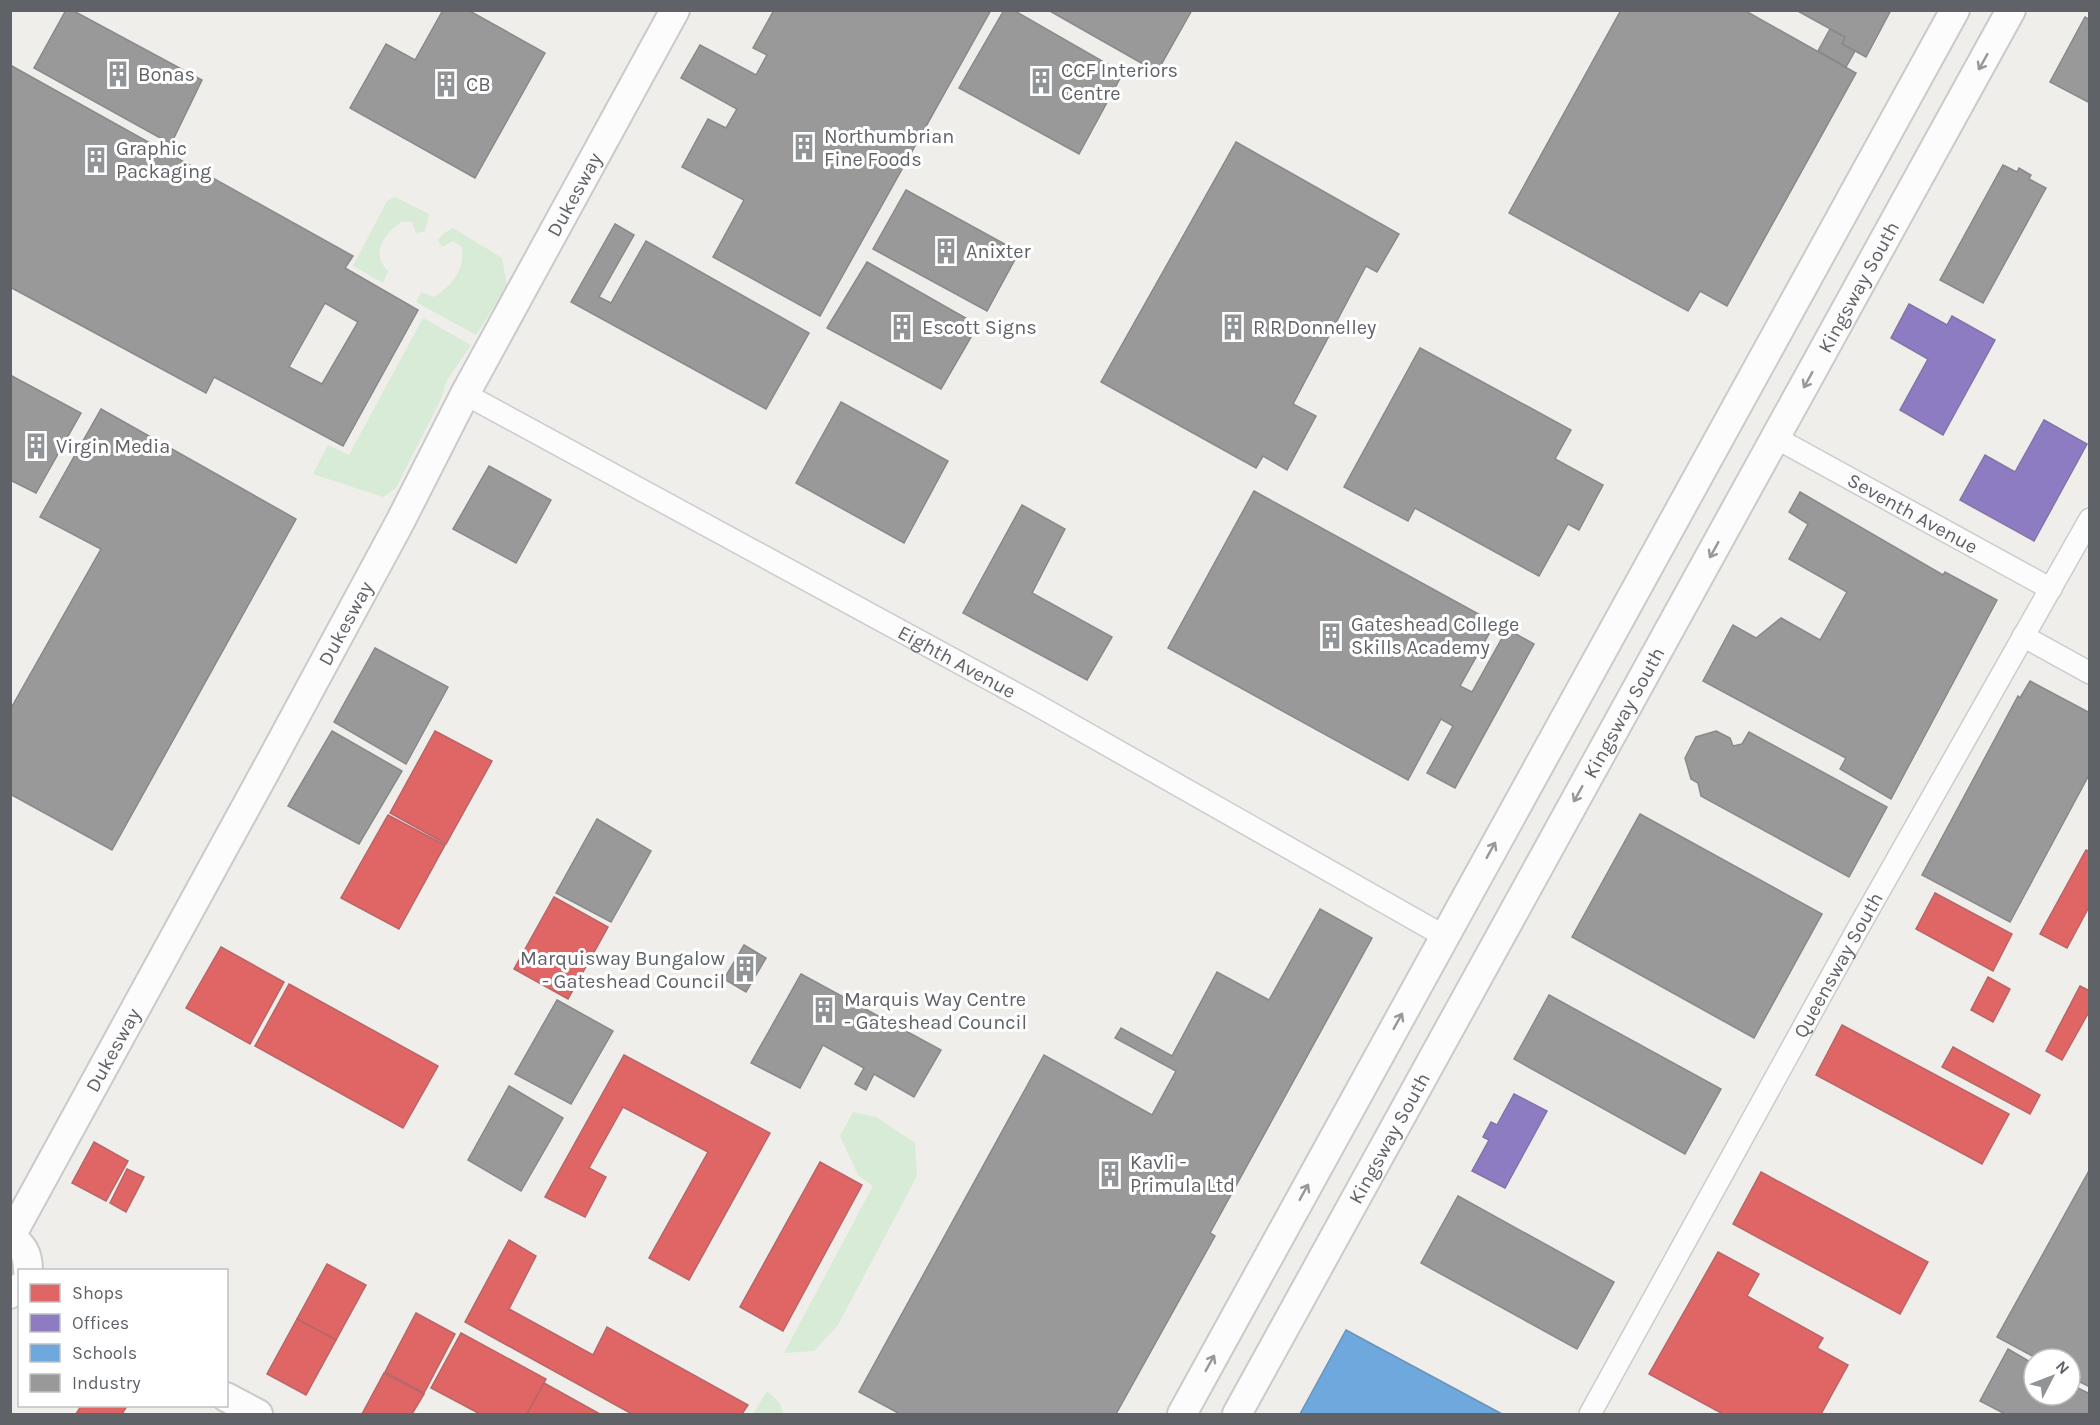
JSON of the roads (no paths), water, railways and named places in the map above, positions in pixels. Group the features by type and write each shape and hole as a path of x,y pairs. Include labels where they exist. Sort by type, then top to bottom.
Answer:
{"street":[{"name":"Dukesway","path":"10,1236 387,545 465,393 675,10"},
{"path":"1182,1414 1955,10"},
{"name":"Kingsway South","path":"1237,1414 2011,10"},
{"name":"Eighth Avenue","path":"465,393 1104,742 1444,936"},
{"name":"Seventh Avenue","path":"1776,438 2051,589"},
{"name":"Queensway South","path":"1590,1414 2090,519"},
{"path":"2023,636 2090,673"},
{"path":"10,1236 22,1245 28,1258 28,1269"},
{"path":"228,1398 258,1414"}],"place":[{"name":"Bonas","path":"118,74"},
{"name":"CCF Interiors Centre","path":"1041,81"},
{"name":"CB","path":"446,84"},
{"name":"Northumbrian Fine Foods","path":"804,147"},
{"name":"Graphic Packaging","path":"96,160"},
{"name":"Anixter","path":"946,251"},
{"name":"Escott Signs","path":"902,327"},
{"name":"R R Donnelley","path":"1233,327"},
{"name":"Virgin Media","path":"36,446"},
{"name":"Gateshead College Skills Academy","path":"1331,636"},
{"name":"Marquisway Bungalow - Gateshead Council","path":"745,969"},
{"name":"Marquis Way Centre - Gateshead Council","path":"824,1010"},
{"name":"Kavli - Primula Ltd","path":"1110,1174"}]}
